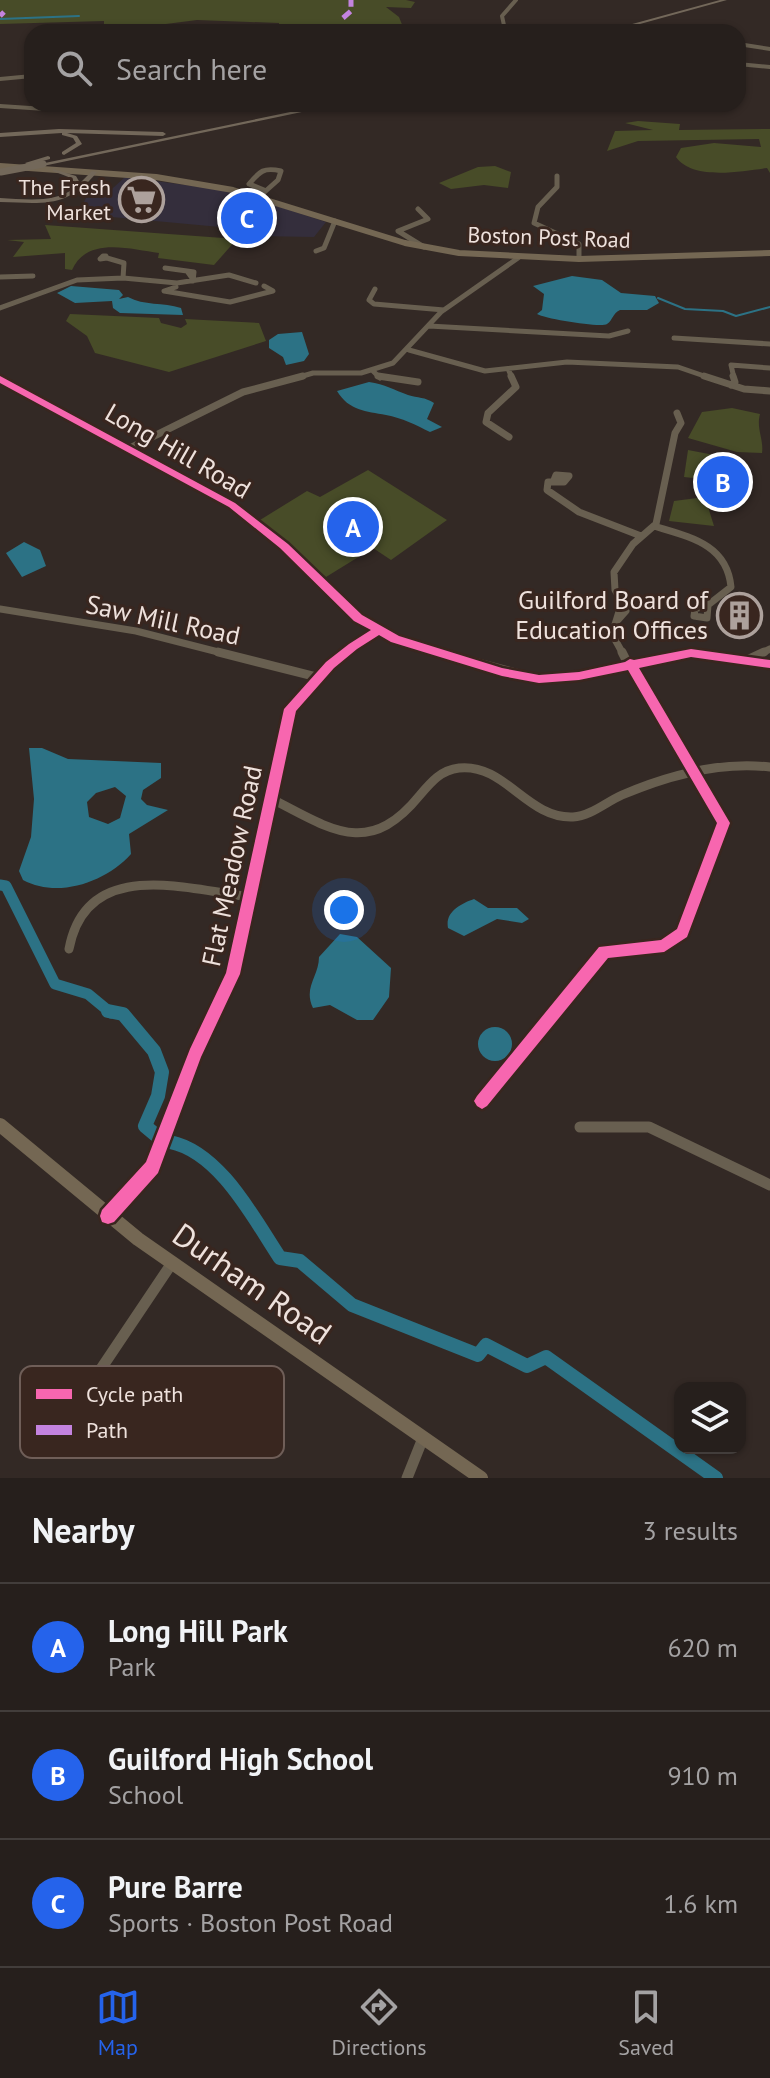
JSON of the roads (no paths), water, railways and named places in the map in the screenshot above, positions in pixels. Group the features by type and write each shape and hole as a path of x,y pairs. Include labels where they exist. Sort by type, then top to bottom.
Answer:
{"highway":[{"path":"635,24 725,0"},
{"path":"646,24 735,0"},
{"path":"28,163 284,112"},
{"path":"0,170 298,112"},
{"path":"0,136 59,131 155,134 192,131"},
{"path":"0,136 61,133 79,140 77,148 70,152 0,170"},
{"path":"55,170 74,177 79,187"},
{"path":"0,200 59,197 79,187 90,172"},
{"path":"0,200 67,197 83,188 90,172"}],"main road":[{"name":"Boston Post Road","path":"0,170 55,170 156,177 259,197 424,247 518,258 692,258 770,253"},
{"name":"Durham Road","path":"0,1125 108,1216 172,1263 481,1478"}],"street":[{"path":"503,24 502,16 516,0"},
{"path":"746,45 770,49"},
{"path":"746,65 770,67"},
{"path":"0,79 24,77"},
{"path":"0,106 24,108"},
{"path":"259,197 278,180 281,171 268,168 254,176 249,184 264,190"},
{"path":"557,176 557,187 538,207 534,223 574,239 579,244 579,259"},
{"path":"418,209 428,219 405,225 399,233 421,242 424,247"},
{"path":"316,251 324,248 335,221"},
{"path":"107,258 124,263 123,278"},
{"path":"130,448 243,392 313,373 373,371 393,363 409,350 444,310 518,258"},
{"path":"0,308 67,282 123,278 167,283 195,280 238,276 256,283 256,287 264,286 273,291 235,302 164,291 194,286 195,280 193,270 167,271 165,268"},
{"path":"0,277 33,276"},
{"path":"375,289 369,300 374,304 444,310"},
{"path":"429,326 609,336 628,331"},
{"path":"674,338 770,344"},
{"path":"409,350 469,369 509,371 567,362 678,367 731,385 770,391"},
{"path":"731,385 735,382 731,365 770,368"},
{"path":"373,371 382,379 418,382"},
{"path":"509,371 516,387 488,413 486,422 492,429 509,437"},
{"name":"Long Hill Road","path":"0,379 130,448 253,520 365,623 378,631 528,678 565,678 691,653 770,664"},
{"path":"482,1101 604,952 664,946 682,933 724,823 613,639 613,629 626,614 615,590 614,572 641,536 654,526 674,450 675,433 681,423 677,413"},
{"path":"554,480 548,482 547,490 555,498 577,512 641,536"},
{"path":"654,526 717,548 726,559 731,587 708,605"},
{"name":"Saw Mill Road","path":"1,611 136,631 317,677"},
{"name":"Flat Meadow Road","path":"358,640 365,623"},
{"name":"Flat Meadow Road","path":"108,1216 152,1167 195,1054 233,974 290,709 317,677 358,640 378,631"},
{"path":"749,659 770,649"},
{"path":"272,799 337,833 359,836 401,821 434,778 455,768 469,766 491,772 538,810 565,817 589,814 620,796 694,771 749,763 770,767"},
{"path":"69,949 73,923 80,911 137,884 249,897"},
{"path":"580,1127 649,1127 770,1185"},
{"path":"103,1366 172,1263"},
{"path":"407,1478 423,1438"}],"water":[{"path":"572,276 602,280 621,293 655,296 659,303 647,310 620,310 603,325 537,314 542,310 544,294 533,286"},
{"path":"71,286 119,290 123,295 119,299 128,297 140,302 174,306 181,308 183,315 120,313 113,308 112,301 75,303 57,293"},
{"path":"302,332 309,354 304,361 286,365 283,357 269,348 269,340 278,334"},
{"path":"369,382 434,403 427,419 442,427 430,432 398,418 358,409 347,403 337,391"},
{"path":"24,542 40,550 46,566 22,577 6,553"},
{"path":"29,748 42,748 68,759 161,763 161,778 143,790 141,799 147,805 168,810 129,834 131,854 108,873 81,885 51,888 23,880 19,871 31,837 34,799","holes":["115,787 126,796 120,818 108,824 89,817 87,802 96,793"]},
{"path":"474,899 488,908 517,908 529,919 522,923 497,919 464,936 448,928 451,913"},
{"path":"340,934 357,937 391,968 389,997 373,1020 357,1020 330,1005 313,1008 310,1001 319,957"},
{"path":"495,1027 507,1032 512,1044 507,1056 495,1061 483,1056 478,1044 483,1032"}],"waterway":[{"path":"0,19 79,16"},
{"path":"658,298 685,309 723,311 736,316 770,307"},
{"path":"0,885 6,886 55,984 88,994 109,1011"},
{"path":"109,1011 123,1014 154,1051 162,1072 158,1096 145,1126 157,1136"},
{"path":"170,1142 188,1148 220,1173 247,1207 280,1258 300,1261 352,1305 478,1355 486,1345 527,1366 546,1357 716,1478"}],"place":[{"name":"The Fresh Market","path":"142,200"},
{"name":"Pure Barre","path":"247,218"},
{"name":"Guilford High School","path":"723,482"},
{"name":"Long Hill Park","path":"353,527"},
{"name":"Guilford Board of Education Offices","path":"739,615"}]}
